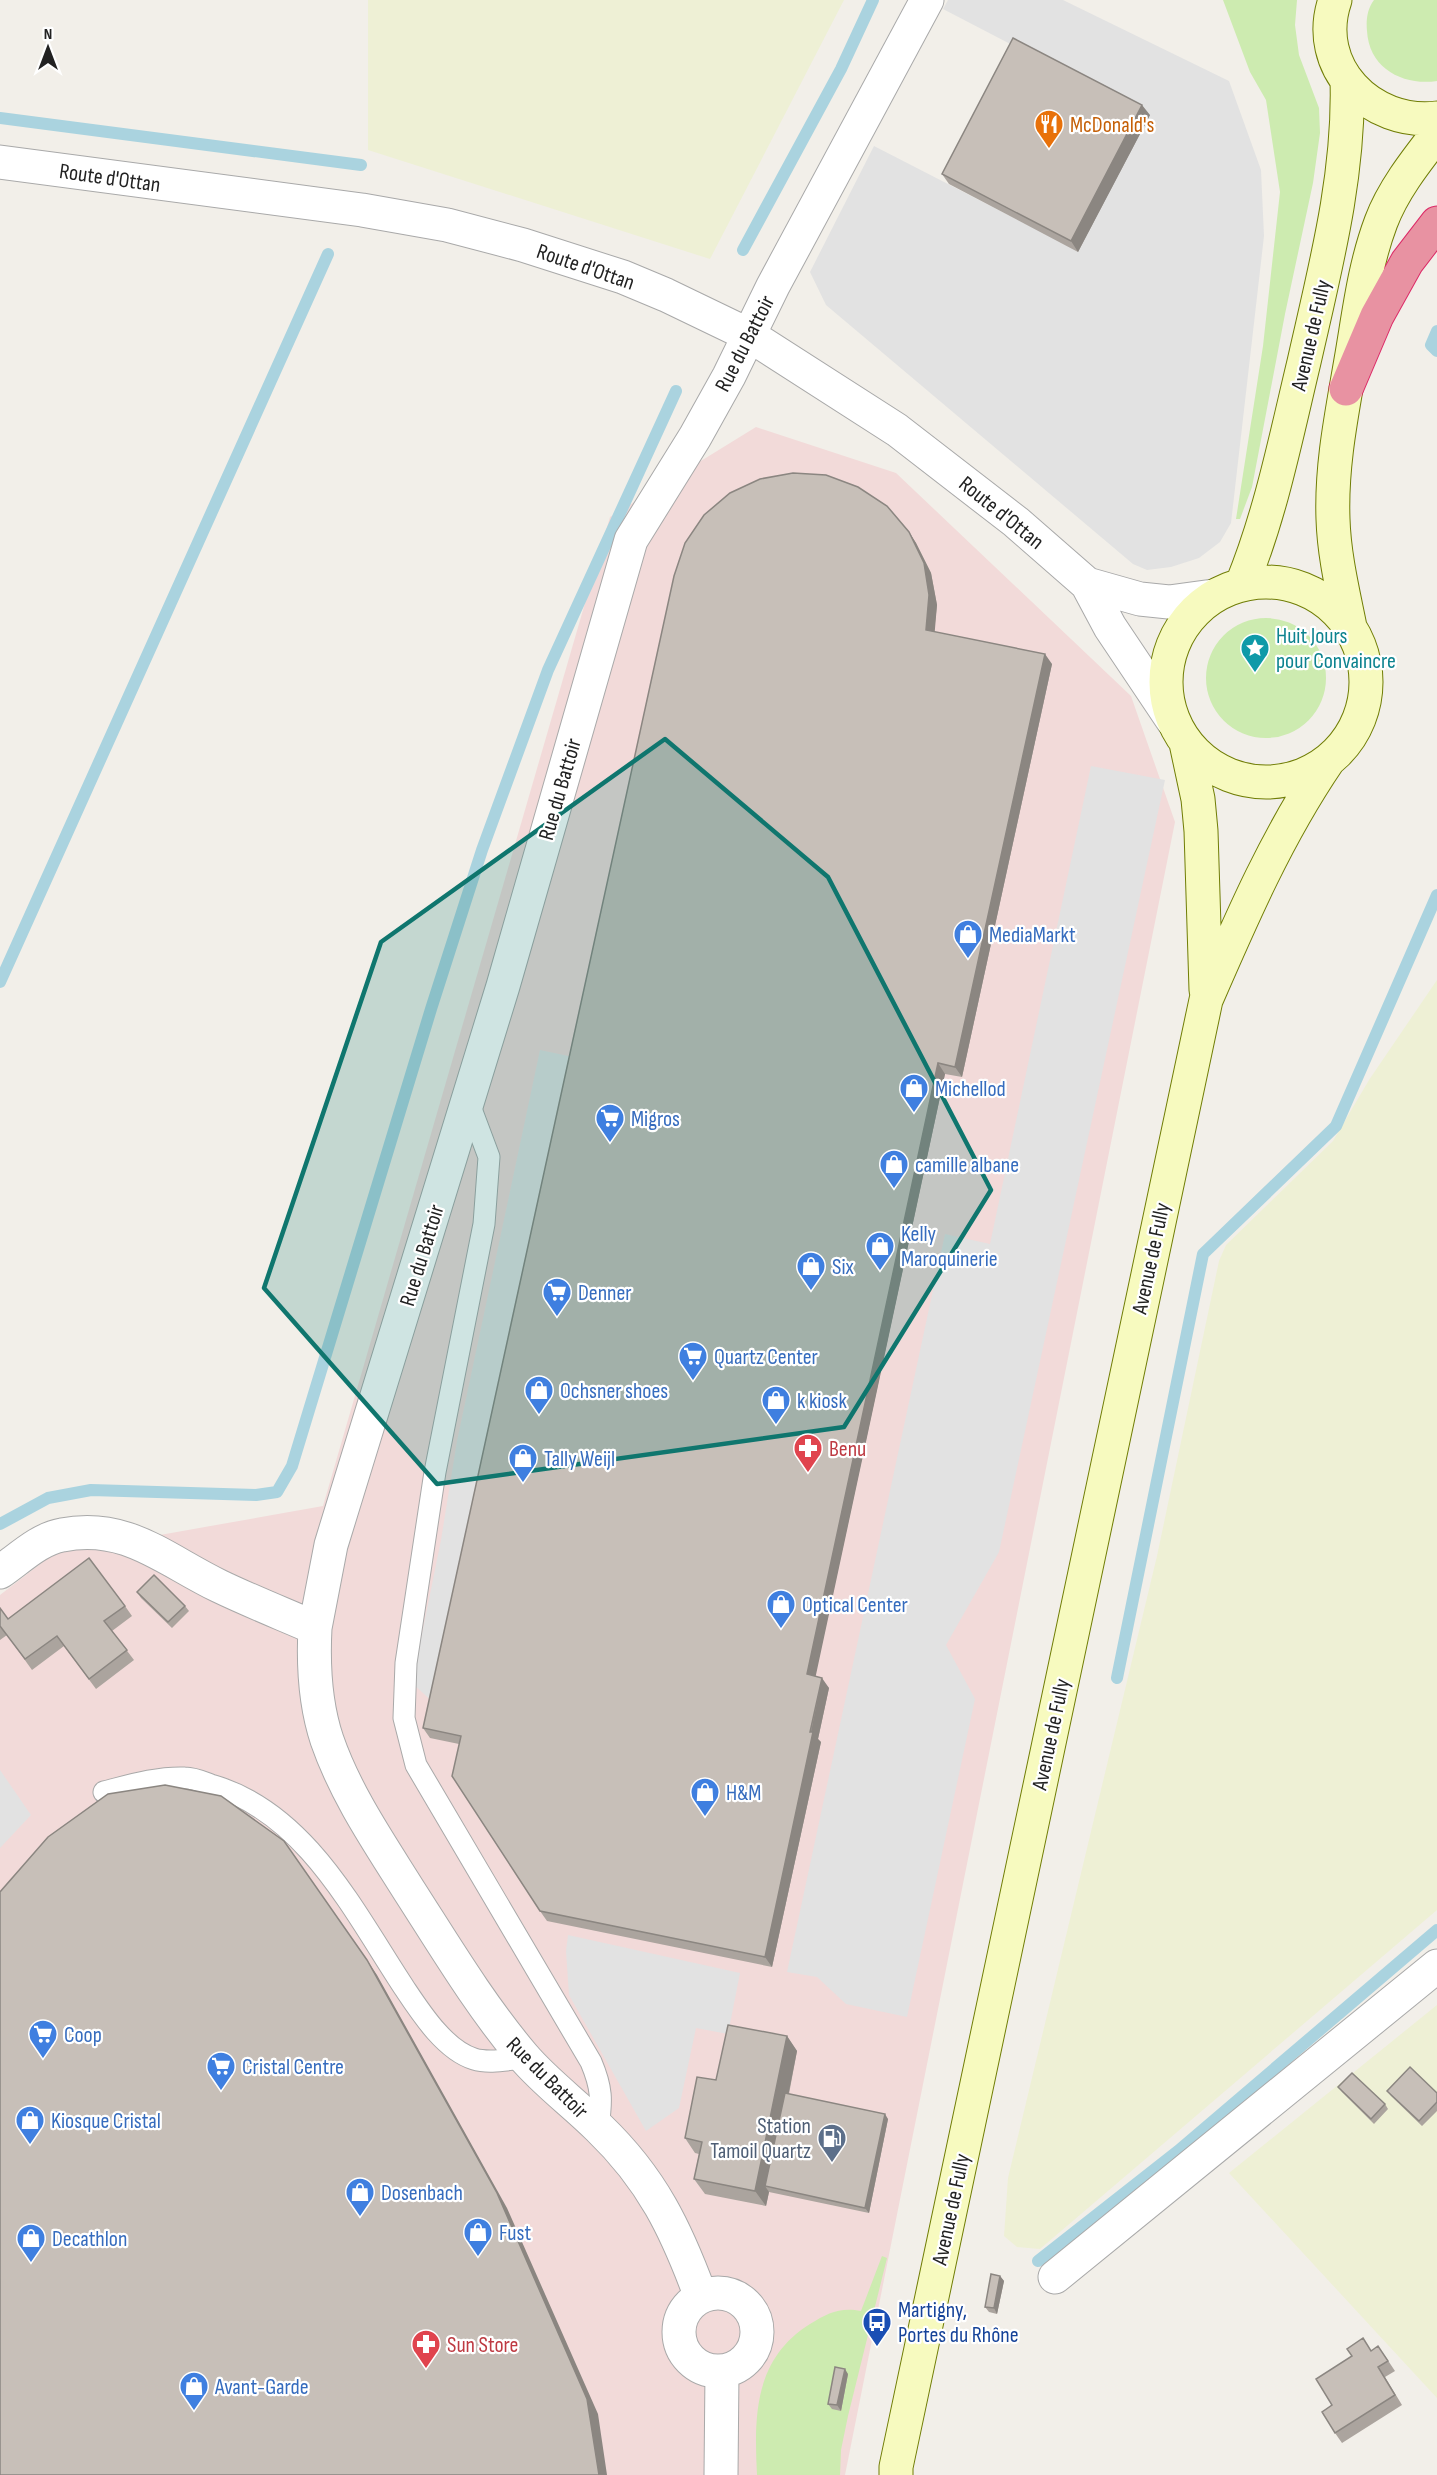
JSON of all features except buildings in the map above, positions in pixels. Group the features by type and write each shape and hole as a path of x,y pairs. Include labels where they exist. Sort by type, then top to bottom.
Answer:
{"highway":[{"path":"1346,389 1377,316 1407,262 1437,223"}],"main road":[{"path":"1335,0 1331,18 1332,44 1340,69 1347,80 1363,97 1383,111 1405,118 1437,118"},
{"name":"Avenue de Fully","path":"1228,590 1258,544 1281,462 1328,259 1348,120 1347,80"},
{"name":"Avenue de Fully","path":"1350,627 1341,584 1333,520 1334,468 1366,270 1381,222 1397,190 1437,134"},
{"path":"1263,582 1283,583 1321,598 1337,611 1350,627 1364,658 1366,693 1361,715 1351,736 1328,761 1300,776 1284,780 1253,781 1238,778 1216,768 1196,755 1180,732 1165,688 1170,653 1186,621 1228,590 1263,582"},
{"name":"Avenue de Fully","path":"1180,732 1198,799 1206,1000"},
{"name":"Avenue de Fully","path":"894,2472 1206,1000 1266,866 1304,796 1328,761"}],"street":[{"name":"Rue du Battoir","path":"701,2297 680,2241 667,2214 644,2178 598,2127 550,2085 482,2005 357,1805 327,1741 315,1680 313,1660 315,1628 331,1545 468,1101 631,540 695,437 773,286 927,0"},
{"name":"Route d'Ottan","path":"0,162 362,210 447,225 523,244 623,277 749,335 897,430 1016,522 1086,584 1110,627 1180,732"},
{"name":"Route d'Ottan","path":"1086,584 1140,599 1168,602 1228,590"},
{"path":"0,1572 37,1545 60,1535 88,1531 112,1533 135,1541 217,1585 315,1628"},
{"path":"1055,2277 1437,1966"},
{"path":"712,2293 735,2297 745,2303 753,2313 758,2337 750,2356 732,2369 711,2372 701,2368 684,2353 678,2330 681,2319 685,2310 701,2297 712,2293"},
{"path":"721,2475 722,2372"}],"lane":[{"path":"468,1101 489,1157 484,1224 435,1472 406,1663 404,1718 408,1741 416,1765 591,2062 600,2085 602,2102 598,2127"},
{"path":"104,1792 150,1780 188,1778 231,1790 271,1814 306,1844 342,1892 424,2018 448,2043 474,2059 496,2061 525,2058"}],"highlighted area":[{"path":"665,739 828,877 991,1190 844,1427 437,1484 264,1288 381,942"}],"shaded area":[{"path":"948,0 1063,0 1229,81 1261,170 1264,236 1231,523 1220,542 1199,558 1171,567 1147,570 1133,564 826,305 810,272 874,146 1078,251 1149,116 943,9"},
{"path":"756,427 896,473 1131,696 1175,822 845,2475 0,2475 0,1595 53,1554 323,1506 610,517"},
{"path":"1091,766 1165,780 999,1552 946,1645 975,1699 907,2017 846,2004 817,1977 787,1972 945,1234 990,1244"},
{"path":"540,1050 573,1057 435,1704 412,1683 441,1540 457,1441"},
{"path":"0,1770 31,1815 0,1848"},
{"path":"568,1935 740,1973 728,2034 696,2028 679,2108 646,2131 569,1995 566,1951"}],"green space":[{"path":"368,0 844,0 710,259 368,150"},
{"path":"1223,0 1297,0 1295,25 1299,55 1319,108 1320,133 1313,183 1252,487 1240,519 1236,519 1263,346 1280,192 1266,100 1250,72"},
{"path":"1374,0 1437,0 1437,81 1412,81 1401,77 1381,65 1374,56 1369,44 1367,23"},
{"path":"1266,618 1289,622 1309,635 1322,655 1326,678 1322,701 1309,721 1289,734 1266,738 1243,734 1223,721 1210,701 1206,678 1210,655 1223,635 1243,622"},
{"path":"1437,980 1437,1910 1040,2249 1017,2247 1004,2236 1008,2178 1157,1556 1219,1261 1226,1245 1333,1141 1369,1080"},
{"path":"1437,2005 1437,2398 1229,2173"},
{"path":"882,2256 887,2258 848,2416 841,2450 840,2475 757,2475 756,2431 761,2390 778,2354 792,2338 823,2317 840,2310 861,2311"}],"waterway":[{"path":"743,250 841,69 873,0"},
{"path":"0,118 361,165"},
{"path":"0,982 328,254"},
{"path":"1437,331 1431,345 1437,351"},
{"path":"0,1524 48,1498 91,1490 256,1495 277,1492 292,1466 431,1009 482,850 548,670 676,391"},
{"path":"1117,1678 1203,1254 1336,1126 1437,895"},
{"path":"1038,2261 1178,2151 1437,1930"}],"place":[{"name":"McDonald's","path":"1049,150"},
{"name":"Huit Jours pour Convaincre","path":"1255,674"},
{"name":"MediaMarkt","path":"968,960"},
{"name":"Michellod","path":"914,1114"},
{"name":"Migros","path":"610,1144"},
{"name":"camille albane","path":"894,1190"},
{"name":"Kelly Maroquinerie","path":"880,1272"},
{"name":"Six","path":"811,1292"},
{"name":"Denner","path":"557,1318"},
{"name":"Quartz Center","path":"693,1382"},
{"name":"Ochsner shoes","path":"539,1416"},
{"name":"k kiosk","path":"776,1426"},
{"name":"Benu","path":"808,1474"},
{"name":"Tally Weijl","path":"523,1484"},
{"name":"Optical Center","path":"781,1630"},
{"name":"H&M","path":"705,1818"},
{"name":"Coop","path":"43,2060"},
{"name":"Cristal Centre","path":"221,2092"},
{"name":"Kiosque Cristal","path":"30,2146"},
{"name":"Station Tamoil Quartz","path":"832,2164"},
{"name":"Dosenbach","path":"360,2218"},
{"name":"Fust","path":"478,2258"},
{"name":"Decathlon","path":"31,2264"},
{"name":"Martigny, Portes du Rhône","path":"877,2348"},
{"name":"Sun Store","path":"426,2370"},
{"name":"Avant-Garde","path":"194,2412"}]}
